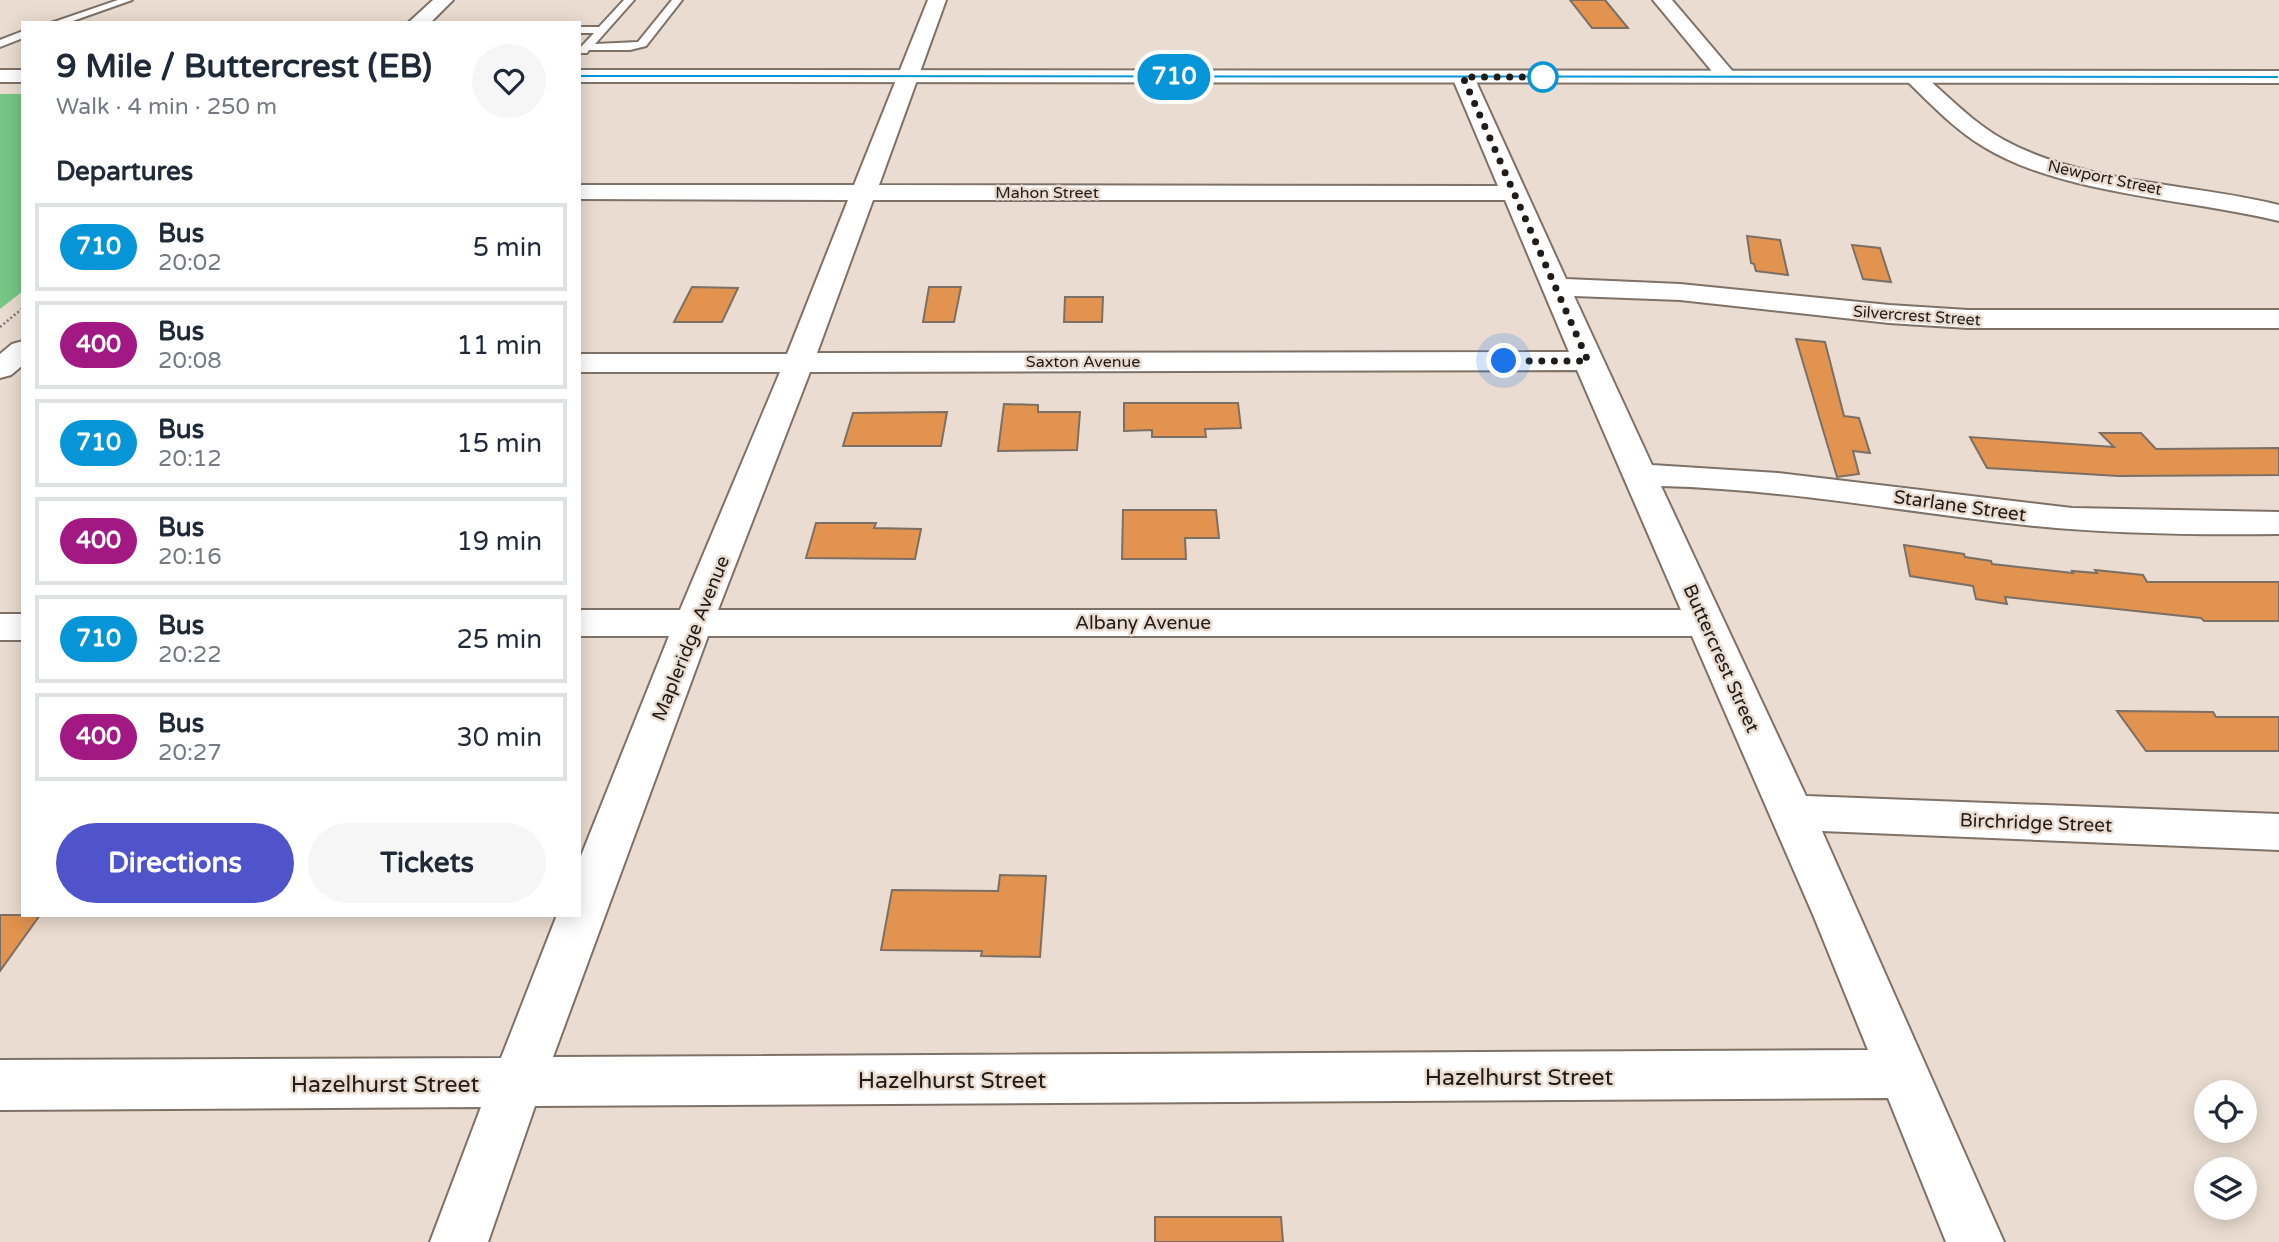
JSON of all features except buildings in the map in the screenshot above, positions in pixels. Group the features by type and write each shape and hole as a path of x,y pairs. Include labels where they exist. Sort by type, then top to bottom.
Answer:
{"street":[{"path":"420,21 444,0"},
{"name":"Mapleridge Avenue","path":"581,916 694,622 799,362 937,0"},
{"path":"1662,0 1727,77"},
{"path":"0,76 21,76"},
{"path":"581,76 2279,77"},
{"name":"Buttercrest Street","path":"1463,77 1588,361 1793,813 1975,1242"},
{"name":"Newport Street","path":"1914,77 1991,141 2030,160 2058,169 2233,202 2279,214"},
{"name":"Mahon Street","path":"581,192 1514,193"},
{"name":"Silvercrest Street","path":"1555,287 1668,291 1889,314 1968,319 2279,319"},
{"name":"Saxton Avenue","path":"581,363 1588,361"},
{"name":"Starlane Street","path":"1641,475 1819,486 2004,512 2081,519 2279,523"},
{"name":"Albany Avenue","path":"581,623 1707,624"},
{"path":"0,627 21,626"},
{"name":"Birchridge Street","path":"1793,813 2279,832"},
{"name":"Mapleridge Avenue","path":"459,1242 581,917"},
{"name":"Hazelhurst Street","path":"0,1085 1904,1074"}],"lane":[{"path":"62,21 127,0"},
{"path":"581,53 629,0"},
{"path":"588,47 642,44 677,0"},
{"path":"581,30 602,30"},
{"path":"0,44 21,35"}],"path":[{"path":"0,327 21,310"}],"green space":[{"path":"0,94 21,94 21,293 0,309"}],"bus line":[{"name":"710","path":"581,76 2279,77"}],"route":[{"path":"1504,361 1588,361 1463,77 1543,77"}]}
